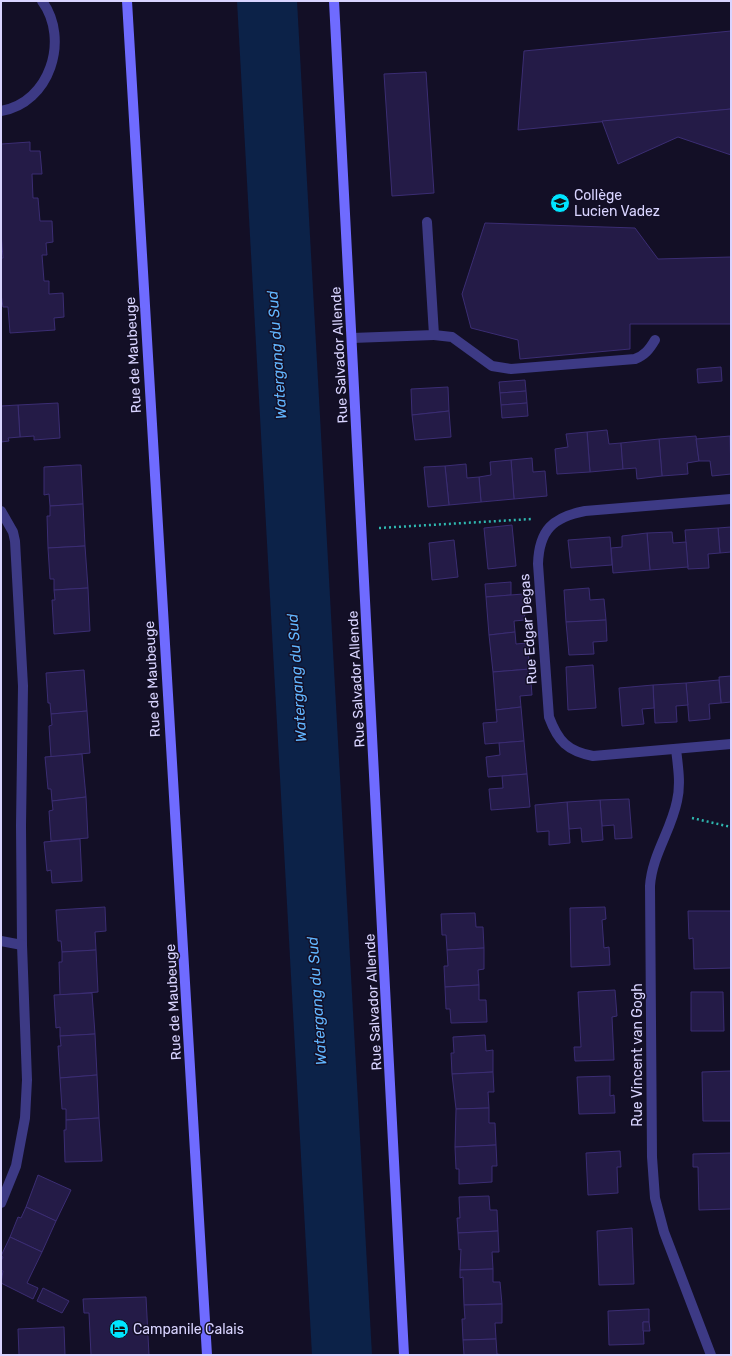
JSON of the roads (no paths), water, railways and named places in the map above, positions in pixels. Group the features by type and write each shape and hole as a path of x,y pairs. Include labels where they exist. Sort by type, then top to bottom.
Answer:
{"street":[{"path":"1,111 16,106 27,100 36,92 50,71 55,49 53,25 42,1"},
{"name":"Rue de Maubeuge","path":"127,1 207,1355"},
{"name":"Rue Salvador Allende","path":"334,1 404,1355"},
{"path":"427,222 434,335"},
{"path":"352,338 434,335 452,337 492,366 511,369 634,360 643,356 655,340"},
{"name":"Rue Edgar Degas","path":"731,499 585,511 562,517 553,523 545,532 538,552 549,717 557,736 572,750 593,756 731,744"},
{"path":"1,511 13,532 15,542 22,670 22,945 27,1080 25,1118 16,1166 1,1202"},
{"name":"Rue Vincent van Gogh","path":"676,749 679,789 674,813 654,862 651,880 653,1180 658,1214 711,1355"},
{"path":"1,941 22,945"}],"water":[{"name":"Watergang du Sud","path":"237,1 297,1 372,1355 312,1355"}],"place":[{"name":"Collège Lucien Vadez","path":"560,203"},
{"name":"Campanile Calais","path":"119,1329"}]}
